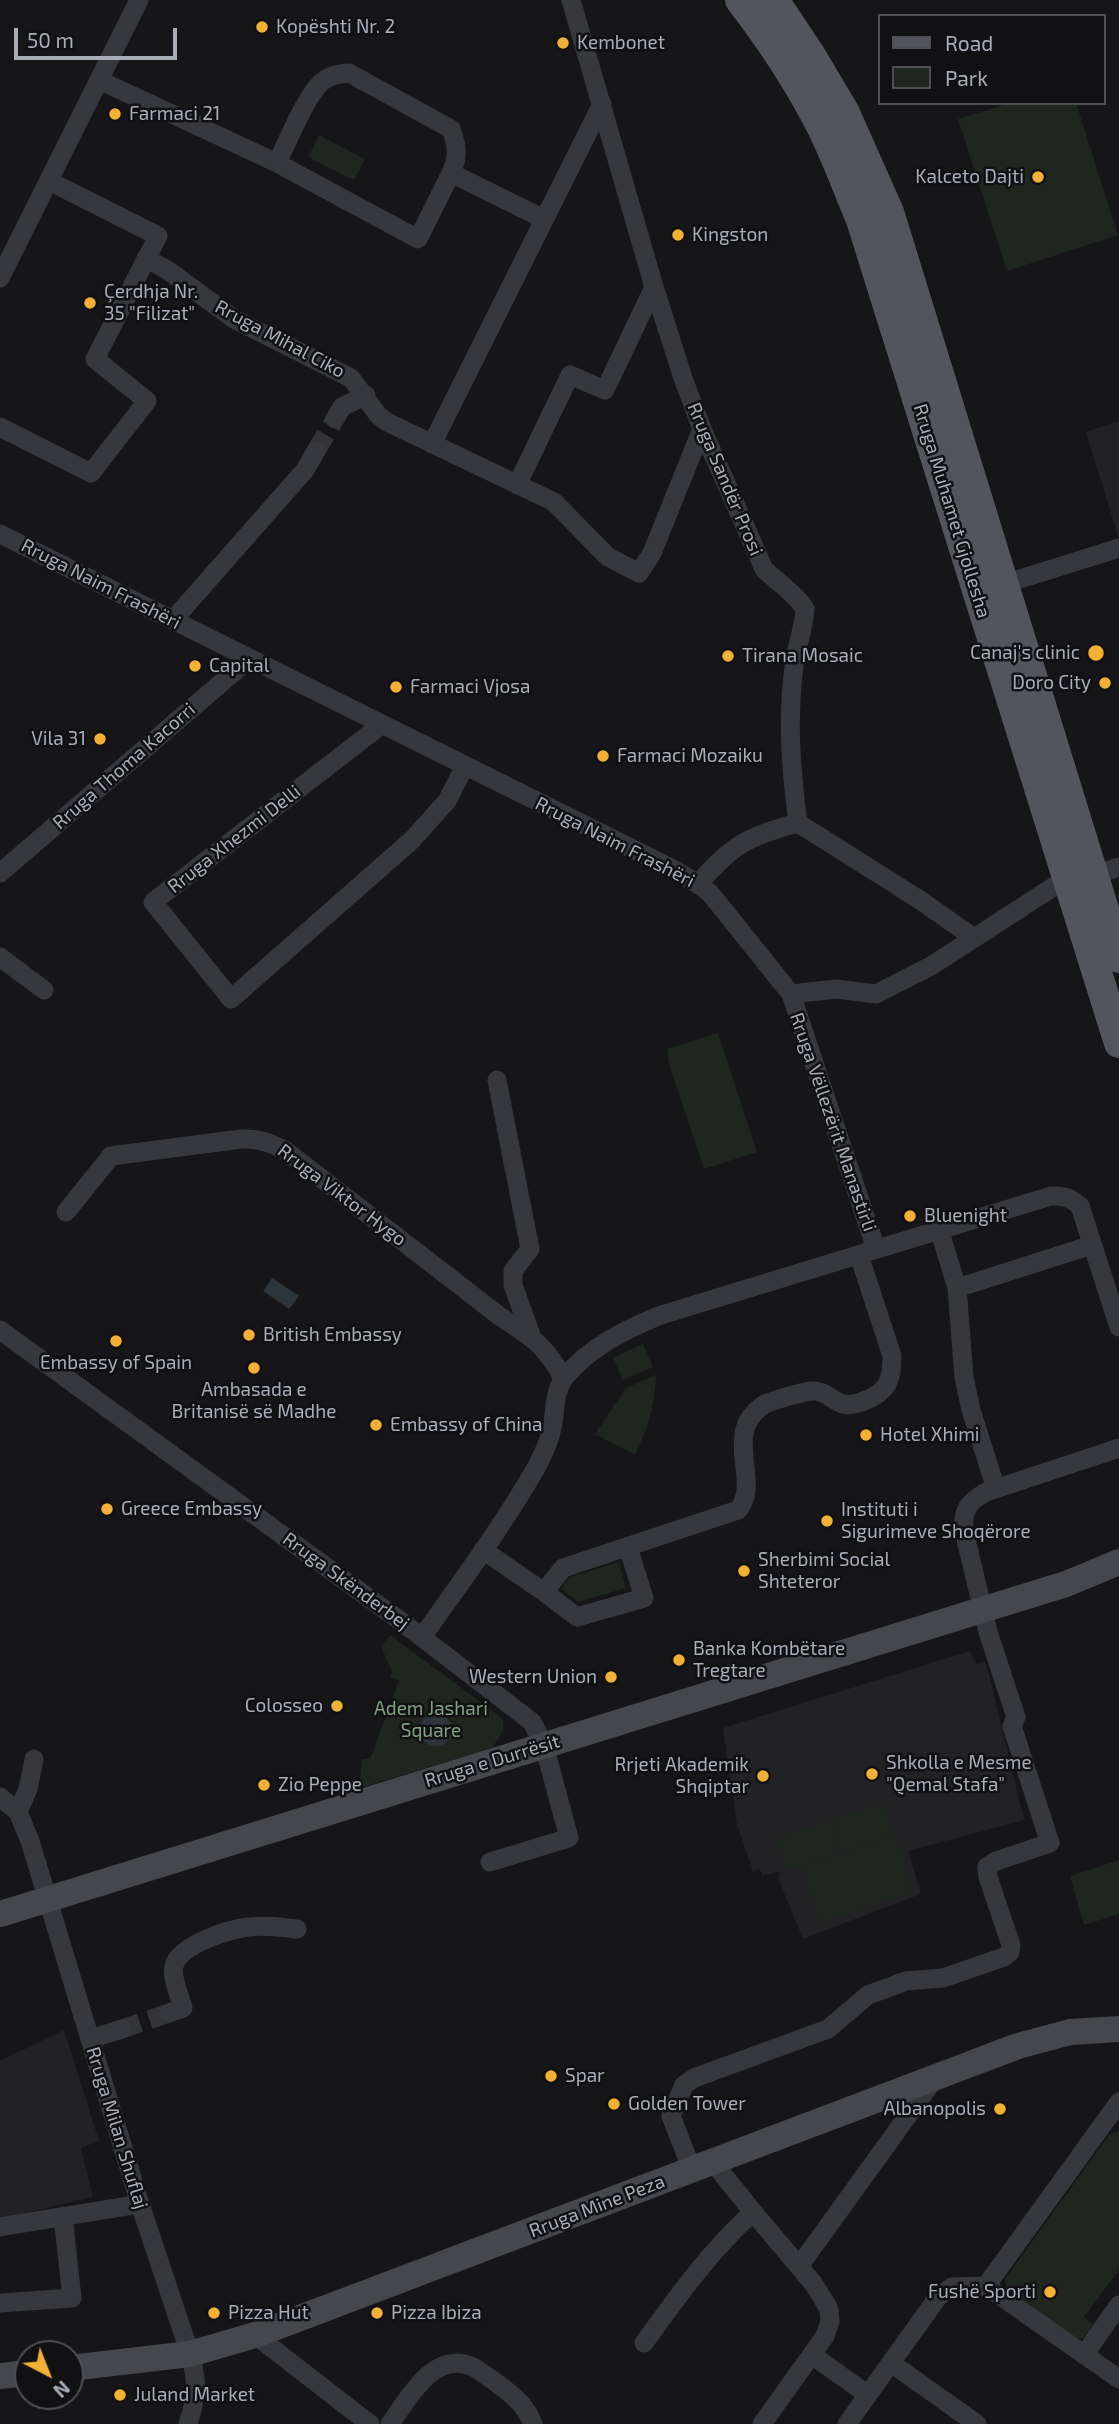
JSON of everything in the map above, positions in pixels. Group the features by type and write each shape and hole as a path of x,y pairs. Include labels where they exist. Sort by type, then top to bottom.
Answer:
{"main road":[{"name":"Rruga Muhamet Gjollesha","path":"740,0 771,40 804,95 822,129 861,220 1093,873 1119,1044"},
{"name":"Rruga Muhamet Gjollesha","path":"774,0 845,113 889,212 1119,958"},
{"name":"Rruga e Durrësit","path":"0,1914 1066,1584 1119,1562"},
{"name":"Rruga Mine Peza","path":"84,2366 190,2354 255,2335 1018,2046 1070,2032 1119,2029"}],"street":[{"path":"0,278 139,0"},
{"name":"Rruga Sandër Prosi","path":"571,0 654,287 702,429 764,569 800,601 805,609 794,667 789,730 790,767 798,823"},
{"path":"99,80 277,163 418,239 456,163 457,148 451,129 349,73 335,75 321,82 312,93 277,163"},
{"path":"432,444 602,104"},
{"path":"451,173 544,219"},
{"path":"0,427 91,473 147,401 95,359 158,236 48,181"},
{"name":"Rruga Mihal Ciko","path":"146,258 169,271 234,319 351,378 378,415 387,422 554,502 608,557 639,573 652,552 702,429"},
{"path":"517,485 570,374 605,390 654,287"},
{"path":"335,419 342,407 366,395"},
{"path":"173,620 305,470 316,451"},
{"name":"Rruga Naim Frashëri","path":"0,534 671,868 710,893 791,994"},
{"path":"1004,584 1119,548"},
{"name":"Rruga Thoma Kacorri","path":"0,873 249,659"},
{"name":"Rruga Xhezmi Delli","path":"381,725 153,902 231,999 412,840 447,801 465,766"},
{"path":"698,884 720,858 735,846 766,831 798,823 920,900 974,938"},
{"path":"791,994 836,989 876,994 931,966 974,938 1093,873"},
{"path":"0,957 44,990"},
{"name":"Rruga Vëllezërit Manastirli","path":"544,1592 563,1568 738,1510 748,1494 743,1460 744,1433 751,1418 763,1405 811,1391 823,1392 841,1404 852,1405 878,1396 887,1385 892,1371 892,1356 867,1252 791,994"},
{"name":"Rruga Viktor Hygo","path":"497,1080 530,1249 513,1271 513,1286 532,1338"},
{"name":"Rruga Viktor Hygo","path":"66,1212 111,1156 255,1138 269,1142 286,1151 498,1315 532,1338 553,1358 564,1380"},
{"name":"Rruga Vëllezërit Manastirli","path":"422,1637 483,1550 535,1468 548,1444 557,1394 564,1380 582,1359 606,1341 649,1320 1051,1196 1065,1196 1080,1206 1092,1245"},
{"path":"940,1232 957,1288 964,1377 971,1410 996,1489"},
{"path":"957,1288 1092,1245 1115,1299 1119,1327"},
{"name":"Rruga Skënderbej","path":"0,1330 422,1637 533,1722 544,1745 569,1838 490,1862"},
{"path":"762,2424 825,2336 830,2322 828,2309 800,2264 752,2212 702,2165 671,2116 684,2085 694,2078 828,2029 868,1995 906,1981 943,1978 1004,1957 1010,1952 987,1867 996,1861 1049,1843 1012,1726 1016,1717 988,1632 964,1531 965,1508 975,1498 996,1489 1119,1448"},
{"path":"483,1550 577,1617 644,1598 628,1547"},
{"path":"0,1797 19,1812 34,1759"},
{"name":"Rruga Milan Shuflaj","path":"19,1812 140,2204 190,2354 196,2377 196,2398 188,2424"},
{"path":"169,2013 183,2008 174,1977 174,1965 182,1953 194,1944 246,1927 298,1929"},
{"path":"90,2039 122,2029"},
{"path":"800,2264 935,2077"},
{"path":"986,2286 1117,2111"},
{"path":"0,2227 140,2204"},
{"path":"644,2343 705,2259 752,2212"},
{"path":"0,2303 72,2298 63,2216"},
{"path":"847,2424 939,2297 952,2287 986,2286 1119,2379"},
{"path":"1084,2355 1119,2305"},
{"path":"255,2335 370,2424"},
{"path":"812,2356 868,2395"},
{"path":"891,2362 977,2424"},
{"path":"390,2424 420,2381 435,2370 455,2363 472,2366 519,2400 528,2410 533,2424"}],"shaded area":[{"path":"1119,421 1119,540 1086,432"},
{"path":"272,1278 299,1296 289,1309 263,1291"},
{"name":"Shkolla e Mesme \"Qemal Stafa\"","path":"970,1651 976,1664 986,1662 1024,1820 908,1851 921,1894 803,1939 778,1878 780,1871 762,1876 760,1869 753,1871 737,1825 723,1728"},
{"path":"436,1714 447,1719 452,1730 447,1741 436,1746 425,1741 420,1730 425,1719"},
{"path":"64,2030 99,2141 81,2148 93,2197 0,2219 0,2061"}],"green space":[{"name":"Kalceto Dajti","path":"1004,105 1077,105 1118,235 1007,271 958,119"},
{"path":"319,135 365,159 354,180 308,157"},
{"path":"718,1033 757,1152 704,1169 670,1068 667,1049"},
{"path":"643,1344 653,1367 623,1380 613,1358"},
{"path":"656,1375 650,1416 635,1455 595,1434 626,1388"},
{"path":"619,1562 626,1588 578,1602 561,1589 570,1577"},
{"name":"Adem Jashari Square","path":"390,1635 503,1719 503,1731 492,1748 363,1787 360,1780 362,1759 370,1759 399,1681 390,1677 392,1672 381,1646"},
{"path":"883,1803 894,1834 843,1851 832,1820"},
{"path":"829,1821 839,1853 788,1870 778,1838"},
{"path":"895,1836 913,1892 820,1923 802,1868"},
{"path":"1119,1860 1119,1914 1084,1925 1070,1876"},
{"path":"1119,2132 1119,2270 1084,2317 1093,2325 1083,2338 1077,2339 1007,2290 1005,2279 1109,2135"}],"tunnel":[{"path":"316,451 335,419"},
{"path":"122,2029 169,2013"}],"place":[{"name":"Kopështi Nr. 2","path":"262,27"},
{"name":"Kembonet","path":"563,43"},
{"name":"Farmaci 21","path":"115,114"},
{"name":"Kalceto Dajti","path":"1038,177"},
{"name":"Kingston","path":"678,235"},
{"name":"Çerdhja Nr. 35 \"Filizat\"","path":"90,303"},
{"name":"Canaj's clinic","path":"1096,653"},
{"name":"Tirana Mosaic","path":"728,656"},
{"name":"Capital","path":"195,666"},
{"name":"Doro City","path":"1105,683"},
{"name":"Farmaci Vjosa","path":"396,687"},
{"name":"Vila 31","path":"100,739"},
{"name":"Farmaci Mozaiku","path":"603,756"},
{"name":"Bluenight","path":"910,1216"},
{"name":"British Embassy","path":"249,1335"},
{"name":"Embassy of Spain","path":"116,1341"},
{"name":"Ambasada e Britanisë së Madhe","path":"254,1368"},
{"name":"Embassy of China","path":"376,1425"},
{"name":"Hotel Xhimi","path":"866,1435"},
{"name":"Greece Embassy","path":"107,1509"},
{"name":"Instituti i Sigurimeve Shoqërore","path":"827,1521"},
{"name":"Sherbimi Social Shteteror","path":"744,1571"},
{"name":"Banka Kombëtare Tregtare","path":"679,1660"},
{"name":"Western Union","path":"611,1677"},
{"name":"Colosseo","path":"337,1706"},
{"name":"Shkolla e Mesme \"Qemal Stafa\"","path":"872,1774"},
{"name":"Rrjeti Akademik Shqiptar","path":"763,1776"},
{"name":"Zio Peppe","path":"264,1785"},
{"name":"Spar","path":"551,2076"},
{"name":"Golden Tower","path":"614,2104"},
{"name":"Albanopolis","path":"1000,2109"},
{"name":"Fushë Sporti","path":"1050,2292"},
{"name":"Pizza Hut","path":"214,2313"},
{"name":"Pizza Ibiza","path":"377,2313"},
{"name":"Juland Market","path":"120,2395"}]}
